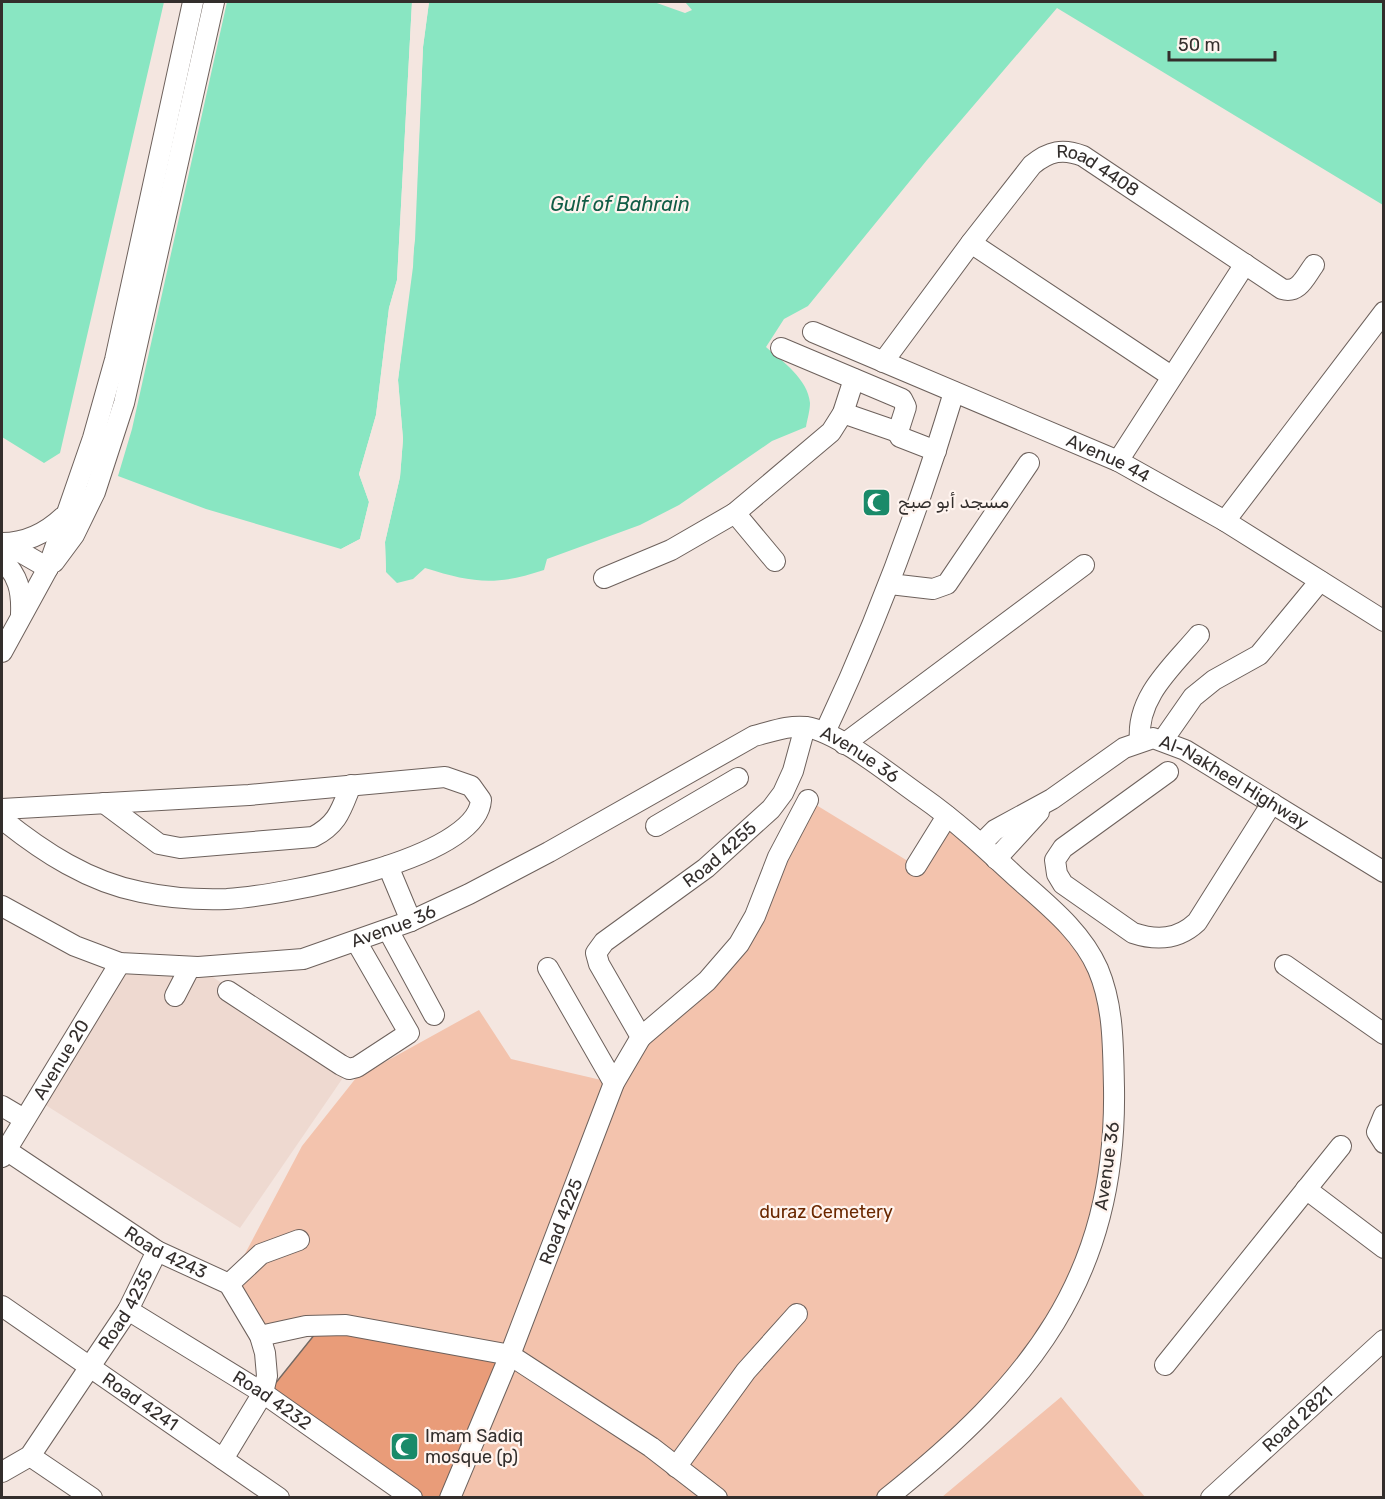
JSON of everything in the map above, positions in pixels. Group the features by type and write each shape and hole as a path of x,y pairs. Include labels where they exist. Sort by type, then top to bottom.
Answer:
{"street":[{"path":"45,574 115,360 193,2"},
{"path":"2,652 45,574 67,547 95,492 124,403 214,2"},
{"name":"Road 4408","path":"883,362 1032,165 1049,153 1070,151 1083,156 1282,289 1290,291 1298,288 1314,265"},
{"path":"971,243 1171,376"},
{"path":"1118,461 1245,264"},
{"path":"1226,520 1377,333 1383,312"},
{"name":"Avenue 44","path":"813,332 1118,461 1226,520 1383,621"},
{"path":"781,348 904,402 906,408 898,432"},
{"path":"604,578 671,550 735,513 823,440 843,413 854,379"},
{"path":"825,732 860,659 890,584 954,392"},
{"path":"843,413 898,432 902,439 936,451"},
{"path":"890,584 933,589 947,584 1029,463"},
{"path":"735,513 775,561"},
{"path":"2,544 26,540 40,534 65,515"},
{"path":"2,544 22,553 45,574"},
{"path":"2,553 45,574"},
{"path":"2,558 14,572 19,584 21,614"},
{"path":"844,744 1084,565"},
{"path":"1163,740 1193,697 1214,680 1259,655 1320,581"},
{"path":"1140,740 1140,722 1149,696 1199,635"},
{"name":"Avenue 36","path":"2,906 75,946 120,963 190,967 303,958 356,942 411,921 549,852 754,736 785,728 805,727 825,732 844,744 947,816 981,844 1064,921 1098,969 1111,1013 1113,1046 1114,1112 1109,1166 1092,1244 1059,1319 1022,1371 979,1418 931,1463 887,1497"},
{"name":"Road 4255","path":"640,1037 599,964 597,953 604,942 706,868 771,808 783,793 793,771 805,727"},
{"name":"Al-Nakheel Highway","path":"996,859 1052,800 1106,759 1140,740 1153,738 1185,750 1383,872"},
{"path":"1168,772 1063,848 1055,860 1057,874 1063,884 1133,933 1146,937 1159,939 1171,937 1181,934 1197,922 1272,803"},
{"path":"2,809 249,795 445,777 463,782 478,792 481,800 480,811 472,823 430,850 388,866 286,892 225,899 164,897 118,886 78,870 51,855 2,819"},
{"path":"658,791 664,821 738,778"},
{"path":"104,803 159,844 180,848 313,837 329,828 339,814 351,785"},
{"path":"640,1037 707,981 739,944 755,916 778,857 808,800"},
{"name":"Al-Nakheel Highway","path":"981,844 995,830 1052,800"},
{"path":"916,866 947,816"},
{"path":"388,866 411,921"},
{"path":"388,930 434,1015"},
{"path":"228,991 341,1065 349,1069 357,1067 409,1033 356,942"},
{"name":"Avenue 20","path":"4,1154 120,963"},
{"path":"1285,965 1383,1034"},
{"path":"175,996 190,967"},
{"path":"548,968 614,1083"},
{"name":"Road 4225","path":"450,1497 510,1355 614,1083 640,1037"},
{"path":"2,1106 24,1119"},
{"path":"1383,1115 1377,1132 1383,1143"},
{"path":"1165,1365 1341,1146"},
{"name":"Road 4243","path":"4,1154 158,1251 229,1284 260,1336 265,1353 267,1376 263,1393"},
{"path":"1306,1189 1383,1248"},
{"path":"229,1284 261,1254 299,1240"},
{"name":"Road 4235","path":"2,1472 30,1456 128,1310 158,1251"},
{"name":"Road 4241","path":"2,1306 223,1459 272,1496"},
{"name":"Road 4232","path":"128,1310 263,1393 412,1497"},
{"path":"676,1467 746,1371 797,1314"},
{"path":"260,1336 306,1326 346,1325 510,1355 604,1415 717,1497"},
{"name":"Road 2821","path":"1211,1497 1383,1340"},
{"path":"223,1459 263,1393"},
{"path":"30,1456 86,1496"}],"shaded area":[{"path":"120,963 198,967 349,1069 240,1228 36,1099"}],"green space":[{"name":"duraz Cemetery","path":"808,800 916,866 947,816 981,844 1098,968 1113,1046 1100,1217 1022,1371 878,1497 450,1497 323,1324 260,1336 229,1284 302,1146 356,1078 479,1010 511,1059 614,1083 641,1037 739,944"},
{"path":"1061,1397 1145,1497 942,1497"}],"water":[{"path":"2,2 164,2 60,453 44,463 2,437"},
{"path":"227,2 412,2 397,280 389,308 376,415 359,474 369,502 360,539 341,549 206,509 118,476 132,429"},
{"name":"Gulf of Bahrain","path":"429,2 654,2 685,13 692,10 685,2 1383,2 1383,205 1057,8 927,160 808,306 784,319 766,347 793,371 805,386 810,403 806,427 772,441 679,505 640,525 547,559 544,570 512,579 485,581 457,577 425,568 413,579 397,583 386,572 385,542 400,477 403,439 398,380 413,267 423,47"}],"pier":[{"path":"412,2 415,2 400,280 392,309 379,416 362,474 372,503 362,540 345,551 341,549 360,539 369,502 359,474 376,415 389,308 397,280"},
{"path":"426,2 429,2 423,47 415,240 398,380 403,439 400,477 385,542 386,572 383,571 382,542 397,477 400,439 395,380 410,266 417,154 420,47"}],"building":[{"name":"Imam Sadiq mosque (p)","path":"323,1324 505,1354 449,1498 412,1498 266,1395"}],"place":[{"name":"مسجد أبو صبح","path":"877,502"},
{"name":"Imam Sadiq mosque (p)","path":"404,1446"}]}
